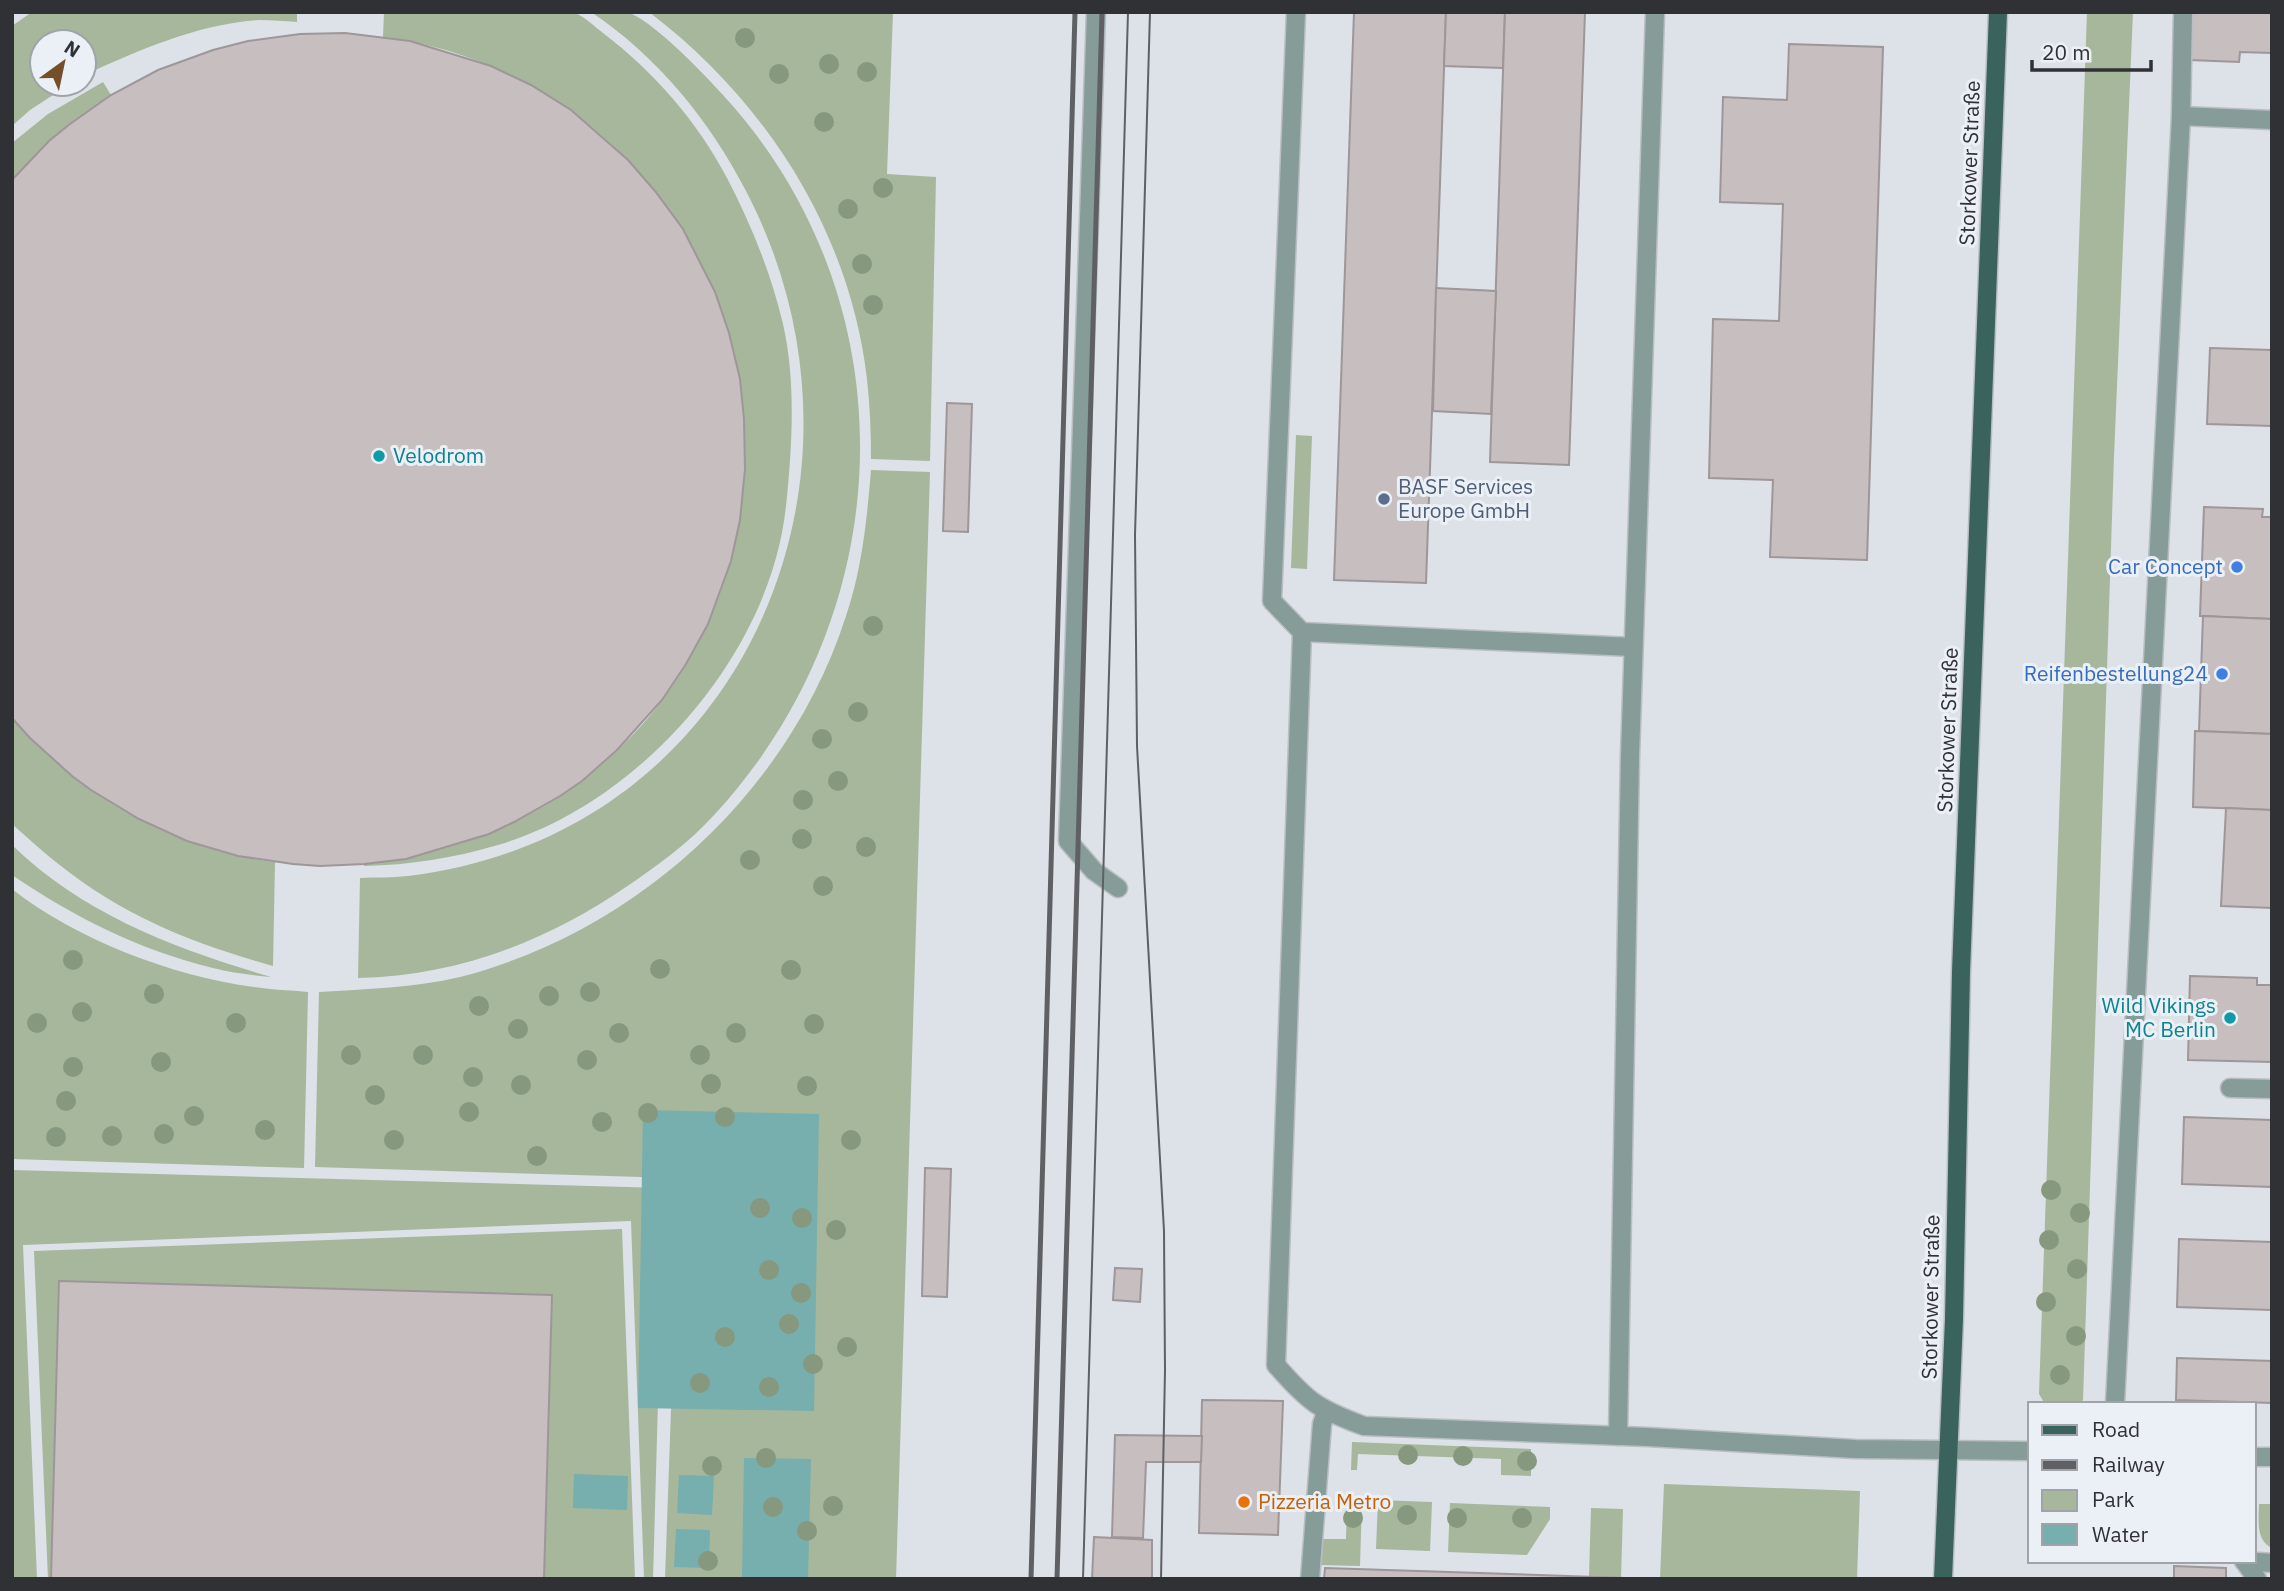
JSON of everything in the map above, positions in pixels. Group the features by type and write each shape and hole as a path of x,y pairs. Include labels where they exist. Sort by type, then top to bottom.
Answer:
{"main road":[{"name":"Storkower Straße","path":"1943,1579 1950,1449 1961,972 1998,12"}],"street":[{"path":"1096,12 1068,841 1094,871 1118,888"},
{"path":"1296,12 1272,601 1302,632 1633,647"},
{"path":"1618,1436 1633,647 1655,12"},
{"path":"2115,1402 2181,116 2183,12"},
{"path":"2181,116 2272,120"},
{"path":"1302,632 1276,1364 1302,1395 1326,1412 1364,1426 1855,1449 2028,1451"},
{"path":"2230,1088 2272,1089"},
{"path":"1310,1579 1322,1424 1326,1412"},
{"path":"2245,1563 2257,1579"}],"green space":[{"path":"32,12 297,12 297,22 259,20 213,27 148,48 98,69 98,28 28,28 28,98 48,98 12,126 12,26"},
{"path":"384,12 570,12 590,22 657,81 688,117 715,157 736,195 760,249 773,286 786,341 792,426 784,522 765,592 742,640 712,686 677,729 637,767 594,800 547,826 498,845 465,854 364,866 452,846 480,837 533,812 584,779 651,714 701,638 732,555 745,468 739,381 715,295 673,216 612,145 562,105 535,88 477,60 415,42 383,37"},
{"path":"591,12 623,12 643,20 680,51 714,85 785,177 828,266 853,359 860,456 850,552 822,645 777,733 715,814 684,844 595,907 532,939 464,963 430,971 358,978 360,878 408,876 525,847 623,792 701,717 758,626 793,523 803,413 788,301 746,191 716,140 680,92 638,49"},
{"path":"649,12 893,12 887,174 936,177 930,461 871,459 868,389 858,325 842,272 821,222 795,174 765,128 730,86 691,47"},
{"path":"2087,12 2133,12 2114,456 2083,1400 2044,1402 2039,1394"},
{"path":"103,82 111,95 49,141 12,180 12,143 48,114 76,98 98,98 98,85"},
{"path":"1296,435 1312,436 1307,569 1291,568"},
{"path":"871,470 930,472 896,1579 665,1579 675,1178 315,1167 319,992 390,988 443,981 525,955 588,926 646,889 699,845 746,795 787,740 821,680 846,616 856,580 866,525"},
{"path":"12,718 67,771 130,814 200,845 237,856 275,862 273,966 189,938 110,900 48,856 12,824"},
{"path":"12,845 69,891 133,927 201,954 271,977 227,971 186,961 108,931 59,905 12,875"},
{"path":"12,889 96,940 159,965 223,982 308,992 304,1168 12,1159"},
{"path":"12,1170 664,1188 653,1579 644,1579 631,1221 23,1245 37,1579 12,1579"},
{"path":"622,1229 635,1579 544,1579 552,1295 59,1281 51,1579 48,1579 34,1251"},
{"path":"1352,1442 1531,1449 1531,1476 1501,1475 1501,1459 1358,1454 1357,1470 1351,1470"},
{"path":"1664,1484 1860,1491 1857,1579 1660,1579"},
{"path":"1347,1500 1362,1500 1360,1566 1318,1565 1319,1539 1346,1539"},
{"path":"1378,1500 1432,1502 1430,1551 1376,1549"},
{"path":"1450,1503 1550,1507 1550,1519 1527,1555 1448,1552"},
{"path":"2259,1504 2272,1504 2272,1548 2260,1535"},
{"path":"1591,1508 1623,1509 1621,1578 1589,1577"}],"water":[{"path":"643,1110 819,1114 814,1411 638,1408"},
{"path":"744,1458 811,1459 808,1579 742,1579"},
{"path":"574,1474 628,1476 627,1510 573,1508"},
{"path":"679,1475 714,1476 712,1515 677,1513"},
{"path":"676,1529 710,1530 709,1568 674,1567"}],"building":[{"path":"1354,12 1446,12 1426,583 1334,580"},
{"path":"1446,12 1505,12 1503,68 1444,66"},
{"path":"1505,12 1585,12 1569,465 1490,462"},
{"path":"2191,12 2272,12 2272,53 2240,52 2239,62 2190,60"},
{"name":"Velodrom","path":"345,33 410,41 491,66 531,85 571,110 628,160 683,229 715,292 729,333 740,379 745,469 740,520 731,561 708,624 662,700 617,750 582,781 560,796 489,834 406,859 320,866 238,856 187,841 139,819 72,776 12,718 12,180 49,141 70,124 111,95 158,70 213,50 248,41 300,34"},
{"path":"1789,44 1883,47 1867,560 1770,557 1773,480 1709,478 1713,319 1779,321 1783,204 1720,202 1723,97 1787,100"},
{"path":"1436,288 1496,291 1491,414 1433,411"},
{"path":"2210,348 2272,350 2272,426 2207,424"},
{"path":"947,403 972,404 968,532 943,531"},
{"name":"Car Concept","path":"2204,507 2263,509 2262,517 2272,517 2272,619 2200,616"},
{"path":"2203,616 2272,619 2272,734 2199,731"},
{"path":"2195,731 2272,734 2272,810 2193,807"},
{"path":"2226,808 2272,810 2272,908 2221,906"},
{"name":"Wild Vikings MC Berlin","path":"2190,976 2257,978 2257,985 2272,985 2272,1062 2188,1060"},
{"path":"2184,1117 2272,1120 2272,1187 2182,1184"},
{"path":"925,1168 951,1169 947,1297 922,1296"},
{"path":"2179,1239 2272,1242 2272,1310 2177,1307"},
{"path":"1115,1268 1142,1269 1140,1302 1113,1300"},
{"path":"59,1281 552,1295 544,1579 51,1579"},
{"path":"2177,1358 2272,1361 2272,1403 2176,1400"},
{"path":"1202,1400 1283,1401 1278,1535 1199,1533"},
{"path":"1115,1435 1202,1436 1201,1462 1146,1462 1143,1538 1112,1537"},
{"path":"1094,1537 1152,1540 1152,1579 1092,1579"},
{"path":"2174,1566 2226,1568 2226,1579 2174,1579"},
{"path":"1325,1568 1568,1576 1654,1579 1324,1579"}],"tram line":[{"path":"1083,1579 1128,12"},
{"path":"1150,12 1135,535 1137,746 1164,1231 1165,1370 1161,1579"}],"railway":[{"path":"1031,1579 1075,12"},
{"path":"1057,1579 1102,12"}],"place":[{"name":"Velodrom","path":"379,456"},
{"name":"BASF Services Europe GmbH","path":"1384,499"},
{"name":"Car Concept","path":"2237,567"},
{"name":"Reifenbestellung24","path":"2222,674"},
{"name":"Wild Vikings MC Berlin","path":"2230,1018"},
{"name":"Pizzeria Metro","path":"1244,1502"}]}
